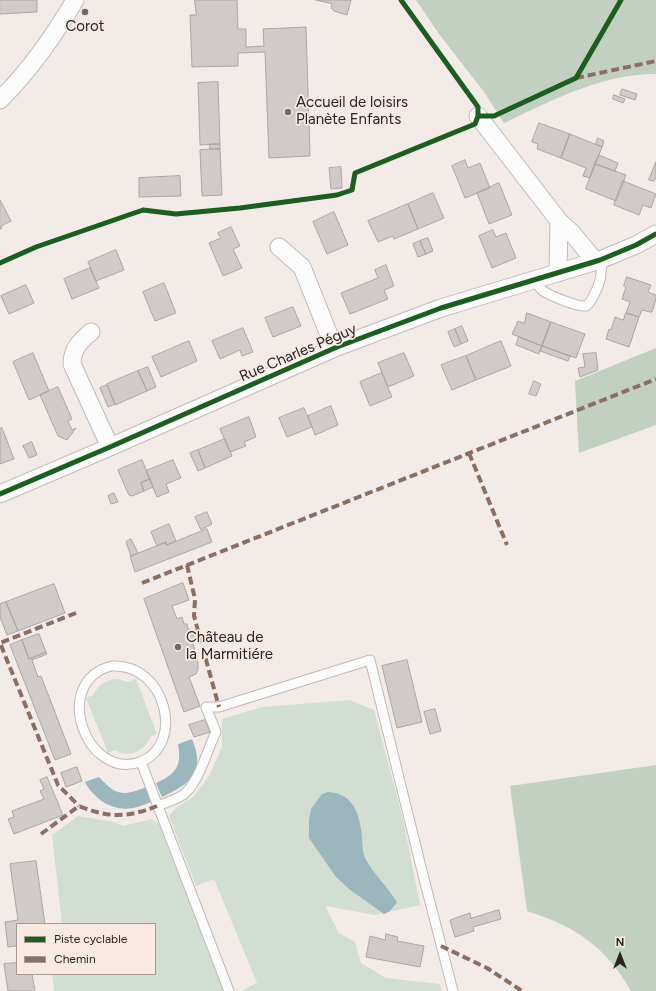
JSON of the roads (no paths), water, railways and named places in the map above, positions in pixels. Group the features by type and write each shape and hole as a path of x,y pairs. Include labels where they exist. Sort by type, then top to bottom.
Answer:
{"street":[{"path":"0,100 17,83 48,44 74,0"},
{"path":"478,116 559,221 598,260"},
{"path":"558,273 559,221"},
{"name":"Rue Charles Péguy","path":"0,494 337,347 442,308 598,260 636,245 656,234"},
{"name":"Rue Charles Péguy","path":"279,247 302,267 330,335 337,347"},
{"path":"91,332 76,347 72,357 72,364 110,447"}],"lane":[{"path":"535,280 541,289 548,294 578,306 586,306 591,301 601,278 602,271 598,260"},
{"path":"157,806 184,794 192,784 199,771 216,732 206,707 219,707 370,660 453,991"},
{"path":"120,666 137,671 152,683 162,700 166,718 163,737 154,752 141,762 124,764 108,759 93,747 83,730 79,711 82,693 90,678 104,668 120,666"},
{"path":"141,762 229,991"}],"water":[{"path":"192,739 196,750 197,760 193,776 180,787 162,797 156,783 173,773 176,768 179,758 178,744"},
{"path":"99,777 115,791 125,793 146,787 151,802 126,809 111,806 93,794 85,782"},
{"path":"328,792 342,795 352,803 358,815 362,833 363,852 366,860 397,902 390,911 384,914 349,889 336,877 309,838 309,820 311,809 322,794"}],"place":[{"name":"Corot","path":"85,12"},
{"name":"Accueil de loisirs Planète Enfants","path":"288,112"},
{"name":"Château de la Marmitiére","path":"178,647"}]}
